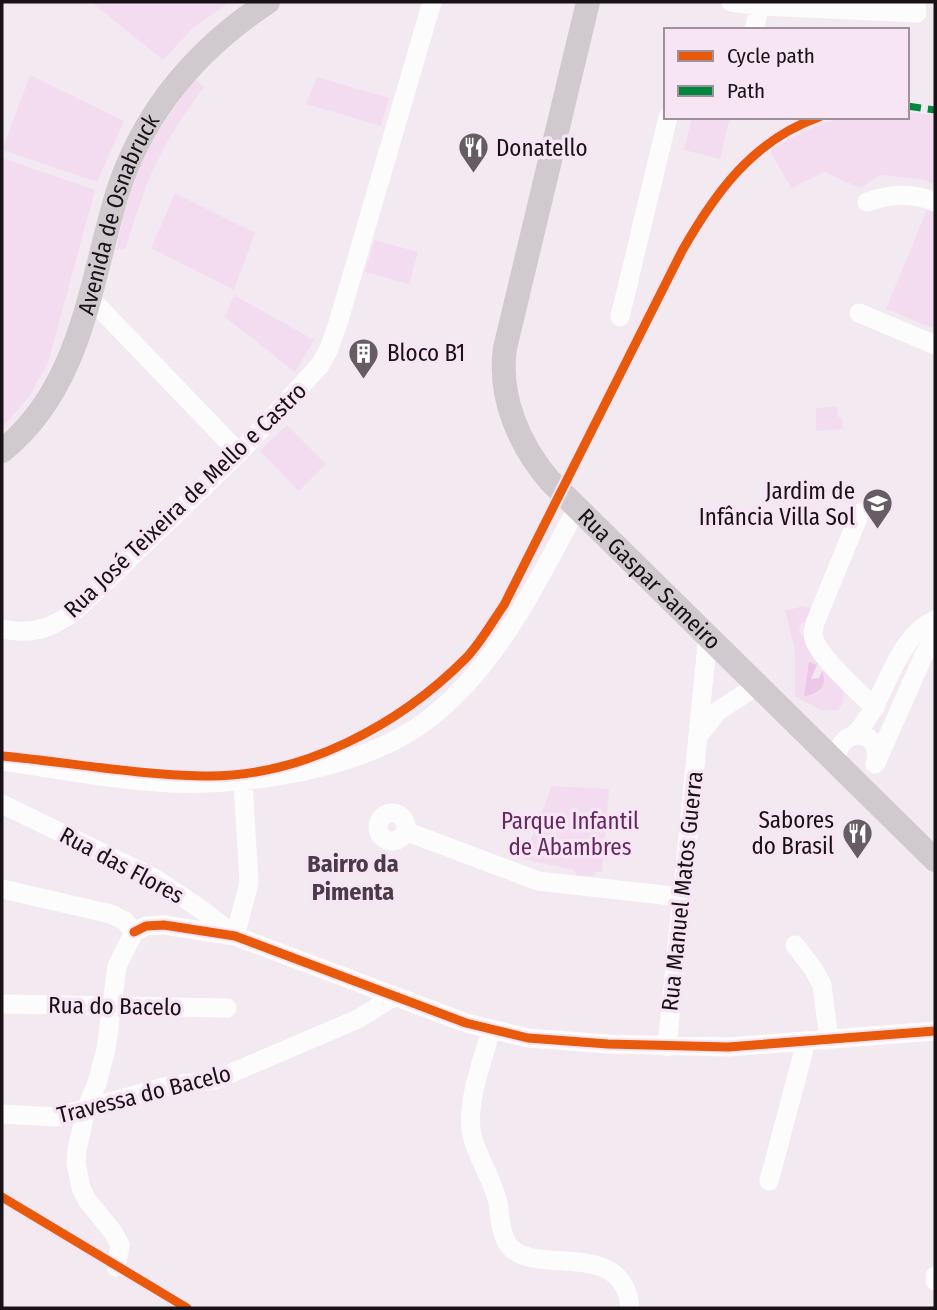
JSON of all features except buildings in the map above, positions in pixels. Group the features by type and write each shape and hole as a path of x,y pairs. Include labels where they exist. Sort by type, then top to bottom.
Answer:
{"main road":[{"name":"Avenida de Osnabruck","path":"2,451 28,426 53,390 74,346 91,299 118,194 150,121 193,62 236,24 268,2"},
{"name":"Rua Gaspar Sameiro","path":"586,2 508,334 503,368 514,420 522,440 544,473 758,685 852,760 935,860"}],"street":[{"name":"Rua José Teixeira de Mello e Castro","path":"2,629 38,632 61,621 239,453 315,372 332,340 432,2"},
{"path":"731,2 760,6 832,6 917,13 916,2"},
{"path":"754,28 760,6"},
{"path":"620,317 668,119"},
{"path":"867,202 899,194 919,196 935,202"},
{"path":"91,299 239,453"},
{"path":"859,313 935,345"},
{"path":"2,761 153,781 215,783 243,781 355,758 418,727 481,667 508,629 578,507"},
{"path":"860,513 813,633 825,656 875,708"},
{"path":"852,760 875,708 915,632 935,620"},
{"name":"Rua Manuel Matos Guerra","path":"667,1047 708,635"},
{"path":"852,760 917,671 935,637"},
{"path":"898,662 910,660 917,671"},
{"path":"698,736 718,711 758,685"},
{"path":"235,936 250,883 243,781"},
{"name":"Rua das Flores","path":"2,804 154,878 235,936"},
{"path":"405,831 538,881 681,897"},
{"path":"2,889 111,914 125,921 134,932"},
{"path":"116,1267 120,1245 87,1200 78,1176 77,1150 86,1109 102,1066 119,960 134,932 146,926 164,925 235,936 491,1030 565,1042 667,1047 750,1046 935,1031"},
{"path":"795,945 822,985 829,1040"},
{"name":"Travessa do Bacelo","path":"2,1114 51,1117 168,1086 227,1076 358,1019 395,996"},
{"name":"Rua do Bacelo","path":"2,1004 227,1008"},
{"path":"491,1030 473,1101 471,1130 494,1187 503,1237 510,1248 523,1255 579,1261 606,1270 624,1286 630,1307"},
{"path":"769,1181 806,1042"}],"green space":[{"path":"91,2 230,2 193,28 163,60"},
{"path":"30,75 124,121 97,182 2,150"},
{"path":"317,77 389,98 381,126 306,104"},
{"path":"195,79 204,87 156,163 126,248 116,250 140,166 165,121"},
{"path":"909,112 935,115 935,185 921,179 880,175 860,188 825,172 791,188 770,151 823,123 836,119 909,119"},
{"path":"692,119 730,119 720,159 684,150"},
{"path":"2,158 95,190 48,363 28,398 2,427"},
{"path":"175,193 255,233 234,290 151,248"},
{"path":"929,205 935,208 935,329 886,309"},
{"path":"375,240 418,252 409,284 365,272"},
{"path":"234,295 314,340 295,372 225,317"},
{"path":"837,407 838,417 842,417 843,429 816,431 816,408"},
{"path":"287,425 326,464 299,491 260,451"},
{"path":"803,606 813,609 808,620 801,624 799,632 820,658 817,665 810,663 805,696 813,695 821,689 825,663 838,679 843,692 842,704 838,710 821,710 795,696 795,650 785,611"},
{"name":"Parque Infantil de Abambres","path":"552,786 609,789 602,872 596,872 593,876 577,875 574,870 523,859"}],"shaded area":[{"path":"809,662 817,665 811,679 819,678 822,671 824,681 818,691 804,696"}],"marked path":[{"path":"909,106 935,110"}],"cycle path":[{"path":"2,756 153,773 203,776 240,774 276,768 347,743 411,705 467,657 504,605 682,251 708,209 722,189 755,154 774,139 814,119"},
{"path":"134,932 146,926 164,925 235,936 466,1023 528,1038 608,1044 728,1047 935,1031"},
{"path":"2,1197 187,1308"}],"place":[{"name":"Donatello","path":"473,175"},
{"name":"Bloco B1","path":"364,380"},
{"name":"Jardim de Infância Villa Sol","path":"878,531"},
{"name":"Sabores do Brasil","path":"857,860"}],"district":[{"name":"Bairro da Pimenta","path":"353,878"}]}
